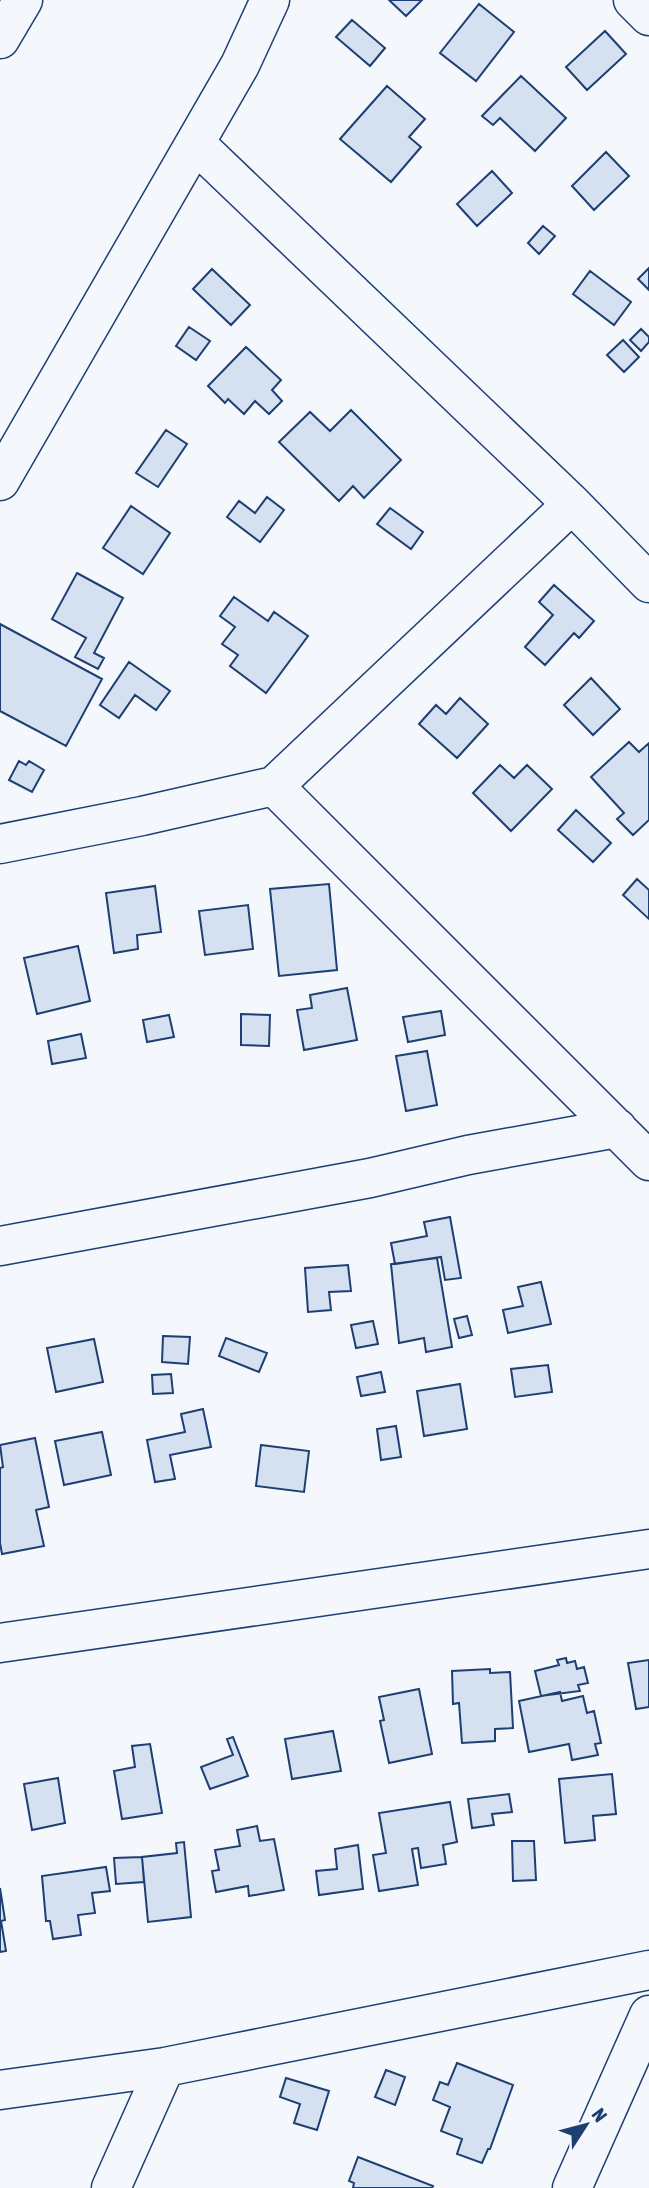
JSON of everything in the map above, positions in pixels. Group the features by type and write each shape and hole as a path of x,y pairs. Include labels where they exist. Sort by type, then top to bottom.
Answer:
{"street":[{"path":"0,39 23,0"},
{"path":"237,0 240,65"},
{"path":"0,481 196,144 240,65 270,0"},
{"path":"633,0 649,16"},
{"path":"196,144 572,504 649,583"},
{"path":"0,844 274,786 572,504"},
{"path":"274,786 649,1161"},
{"path":"0,1246 370,1178 468,1155 617,1128"},
{"path":"0,1643 649,1549"},
{"path":"0,2090 165,2067 649,1970"},
{"path":"572,2188 649,2015"},
{"path":"111,2188 165,2067"}],"building":[{"path":"389,0 422,0 406,16"},
{"path":"479,4 514,32 476,81 440,53"},
{"path":"352,20 385,48 370,66 336,37"},
{"path":"605,31 626,54 587,90 566,67"},
{"path":"521,76 566,118 535,151 500,118 493,125 482,116"},
{"path":"387,86 425,119 409,137 421,147 391,182 340,139"},
{"path":"606,152 629,176 594,210 572,186"},
{"path":"492,171 512,193 477,226 457,204"},
{"path":"543,226 555,236 539,254 528,243"},
{"path":"649,268 649,290 638,279"},
{"path":"212,269 250,305 231,325 193,289"},
{"path":"590,271 631,302 614,325 573,294"},
{"path":"189,327 210,341 196,360 176,346"},
{"path":"641,329 649,337 649,342 641,351 630,340"},
{"path":"623,340 639,357 624,372 607,355"},
{"path":"246,347 281,380 272,390 282,401 269,414 255,401 244,414 228,399 225,403 208,386"},
{"path":"351,410 401,460 364,498 353,486 339,501 279,442 310,412 330,431"},
{"path":"166,430 187,444 158,487 136,473"},
{"path":"267,497 284,510 260,542 227,517 239,501 255,513"},
{"path":"131,506 170,533 143,574 103,548"},
{"path":"390,508 423,532 411,549 377,524"},
{"path":"77,573 123,598 94,653 104,658 98,669 75,657 86,638 52,619"},
{"path":"554,585 594,621 579,638 574,633 545,665 525,647 553,615 539,602"},
{"path":"234,597 268,621 274,612 308,636 266,693 230,666 238,655 222,644 235,627 220,616"},
{"path":"0,624 102,679 66,746 0,711"},
{"path":"129,662 170,691 156,710 135,695 119,718 100,705"},
{"path":"591,678 620,709 593,735 564,705"},
{"path":"460,698 488,724 457,758 419,724 436,705 446,714"},
{"path":"629,742 639,752 649,743 649,820 633,835 617,819 624,813 591,777"},
{"path":"19,761 26,765 29,761 44,770 32,792 9,780"},
{"path":"500,765 514,778 527,765 552,789 511,831 473,793"},
{"path":"576,810 611,843 593,862 558,830"},
{"path":"637,879 649,890 649,919 623,895"},
{"path":"329,884 337,970 279,976 270,889"},
{"path":"155,886 161,932 137,935 138,949 114,953 106,893"},
{"path":"248,905 253,949 205,955 199,911"},
{"path":"78,946 90,1001 37,1014 24,958"},
{"path":"347,988 357,1040 304,1050 297,1010 312,1008 310,995"},
{"path":"441,1011 445,1035 408,1042 403,1017"},
{"path":"241,1014 270,1015 269,1046 241,1045"},
{"path":"169,1015 174,1037 147,1042 143,1020"},
{"path":"81,1034 86,1058 52,1064 48,1041"},
{"path":"427,1051 437,1105 406,1111 396,1056"},
{"path":"450,1217 461,1278 445,1280 441,1257 395,1264 391,1243 427,1236 424,1222"},
{"path":"437,1258 452,1347 426,1352 424,1338 399,1343 391,1264"},
{"path":"348,1265 351,1291 329,1292 331,1310 308,1312 305,1268"},
{"path":"541,1282 551,1324 508,1333 503,1310 523,1306 518,1287"},
{"path":"467,1316 472,1335 459,1338 454,1319"},
{"path":"373,1321 378,1344 356,1348 351,1325"},
{"path":"163,1336 190,1337 188,1364 162,1362"},
{"path":"226,1338 267,1353 259,1372 219,1356"},
{"path":"94,1339 103,1382 56,1392 47,1348"},
{"path":"548,1365 552,1392 515,1397 511,1369"},
{"path":"381,1372 385,1392 361,1396 357,1377"},
{"path":"171,1374 173,1393 153,1394 152,1375"},
{"path":"460,1384 467,1429 424,1436 417,1391"},
{"path":"203,1409 211,1447 170,1455 175,1479 155,1482 147,1440 185,1432 181,1414"},
{"path":"396,1426 401,1457 381,1460 377,1429"},
{"path":"102,1432 111,1475 64,1485 55,1441"},
{"path":"35,1438 49,1507 36,1510 44,1546 2,1554 0,1468 3,1467 0,1445"},
{"path":"261,1445 309,1451 304,1492 256,1486"},
{"path":"566,1658 567,1663 575,1661 577,1669 584,1667 588,1683 578,1685 580,1691 541,1696 535,1671 559,1665 557,1660"},
{"path":"649,1660 649,1707 636,1709 628,1663"},
{"path":"490,1669 490,1673 510,1672 513,1728 495,1729 495,1741 462,1743 459,1703 453,1704 452,1671"},
{"path":"419,1689 432,1754 389,1763 380,1721 384,1720 379,1697"},
{"path":"560,1692 562,1701 583,1696 587,1713 594,1711 601,1743 595,1744 598,1755 572,1760 569,1744 529,1752 519,1701"},
{"path":"333,1731 341,1771 292,1779 285,1739"},
{"path":"233,1737 248,1776 210,1789 201,1767 233,1755 227,1739"},
{"path":"150,1744 162,1813 122,1819 114,1771 135,1767 132,1746"},
{"path":"612,1774 616,1814 593,1816 595,1840 565,1843 559,1779"},
{"path":"58,1778 65,1823 32,1830 24,1784"},
{"path":"509,1794 512,1812 492,1814 494,1825 472,1828 468,1799"},
{"path":"450,1802 457,1842 443,1845 446,1864 421,1868 418,1848 412,1849 418,1885 379,1891 373,1855 386,1853 379,1813"},
{"path":"257,1826 260,1841 274,1839 284,1890 249,1896 248,1886 216,1892 212,1871 219,1870 215,1850 240,1846 237,1830"},
{"path":"512,1841 534,1841 536,1880 513,1881"},
{"path":"184,1842 191,1917 148,1922 142,1857 177,1853 176,1843"},
{"path":"358,1845 363,1889 319,1895 316,1871 337,1869 335,1849"},
{"path":"142,1857 144,1882 116,1884 114,1858"},
{"path":"106,1867 110,1891 92,1893 95,1913 78,1915 81,1935 53,1939 50,1921 46,1921 42,1876"},
{"path":"0,1888 5,1920 1,1921 6,1951 0,1952"},
{"path":"457,2063 513,2085 490,2149 482,2163 457,2154 462,2139 441,2131 450,2107 433,2100 440,2082 448,2085"},
{"path":"386,2070 405,2077 395,2105 375,2097"},
{"path":"286,2078 329,2091 317,2130 294,2123 300,2104 280,2097"},
{"path":"358,2157 433,2186 353,2188 354,2183 349,2181"}]}
